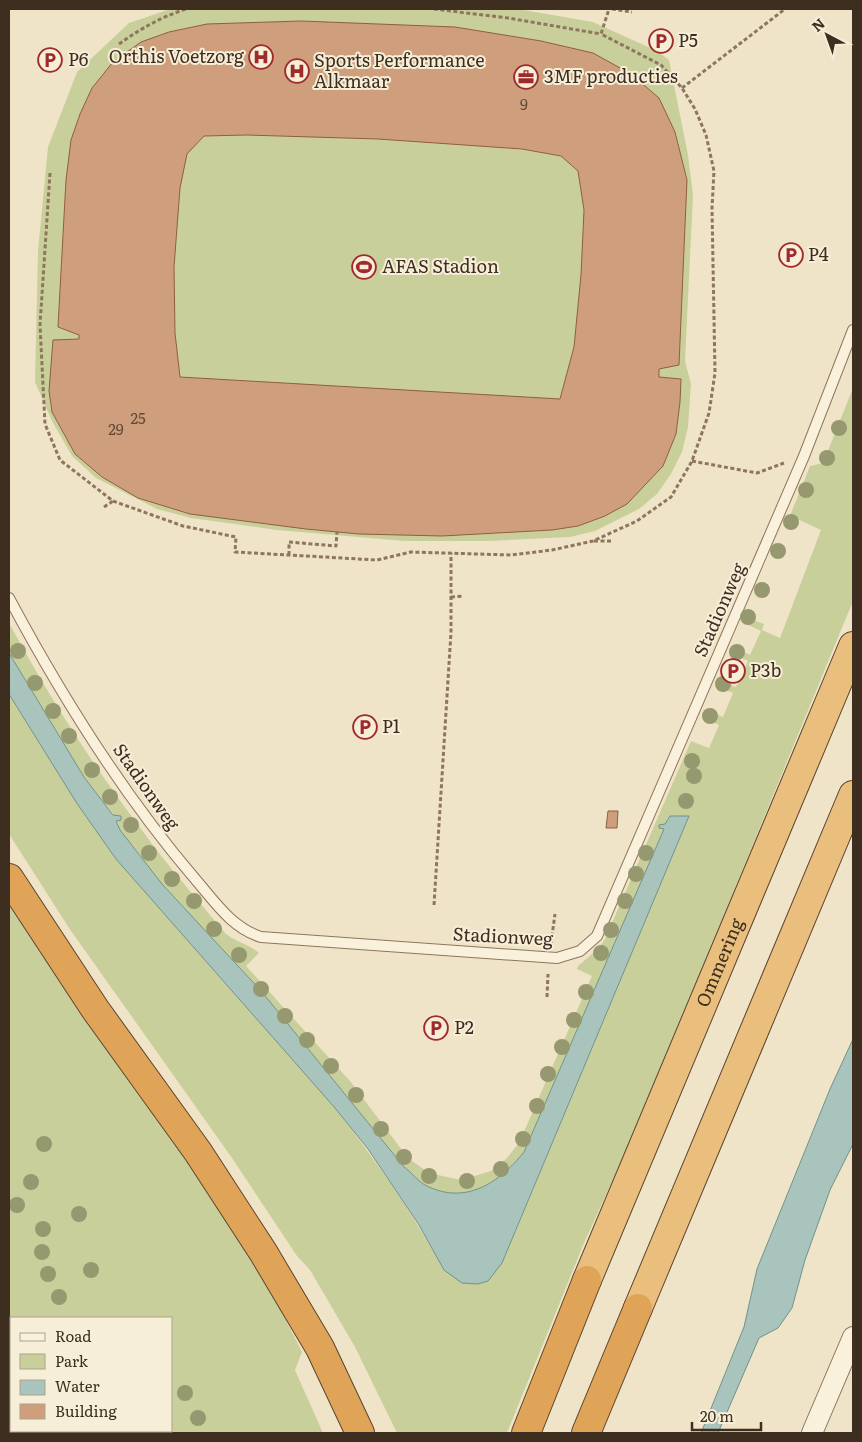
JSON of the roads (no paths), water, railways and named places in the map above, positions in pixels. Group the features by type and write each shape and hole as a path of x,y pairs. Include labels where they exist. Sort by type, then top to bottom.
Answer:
{"highway":[{"name":"Ommering","path":"526,1433 587,1280 853,646"},
{"path":"586,1433 853,795"},
{"path":"839,831 853,806"},
{"path":"9,878 95,1009 198,1152 240,1215 331,1370 360,1433"}],"street":[{"path":"812,1433 853,1337"}],"lane":[{"name":"Stadionweg","path":"9,598 36,648 91,736 151,824 170,850 224,913 244,931 260,937 557,958 580,951 597,936 804,456 853,330"}],"water":[{"path":"9,653 84,777 113,815 121,816 121,820 116,821 120,830 162,884 262,992 404,1167 425,1185 440,1191 454,1193 480,1188 504,1173 524,1152 664,829 659,828 659,825 665,824 670,816 689,816 502,1263 488,1281 478,1284 462,1283 444,1270 419,1225 368,1149 335,1108 116,859 76,802 9,694"},
{"path":"853,1039 853,1144 830,1190 805,1260 792,1308 778,1328 759,1338 718,1433 701,1433 744,1327 757,1269 830,1089"}],"place":[{"name":"P5","path":"661,41"},
{"name":"Orthis Voetzorg","path":"261,57"},
{"name":"P6","path":"50,60"},
{"name":"Sports Performance Alkmaar","path":"297,71"},
{"name":"3MF producties","path":"526,77"},
{"name":"P4","path":"791,255"},
{"name":"AFAS Stadion","path":"364,267"},
{"name":"P3b","path":"733,671"},
{"name":"P1","path":"365,727"},
{"name":"P2","path":"436,1028"}]}
